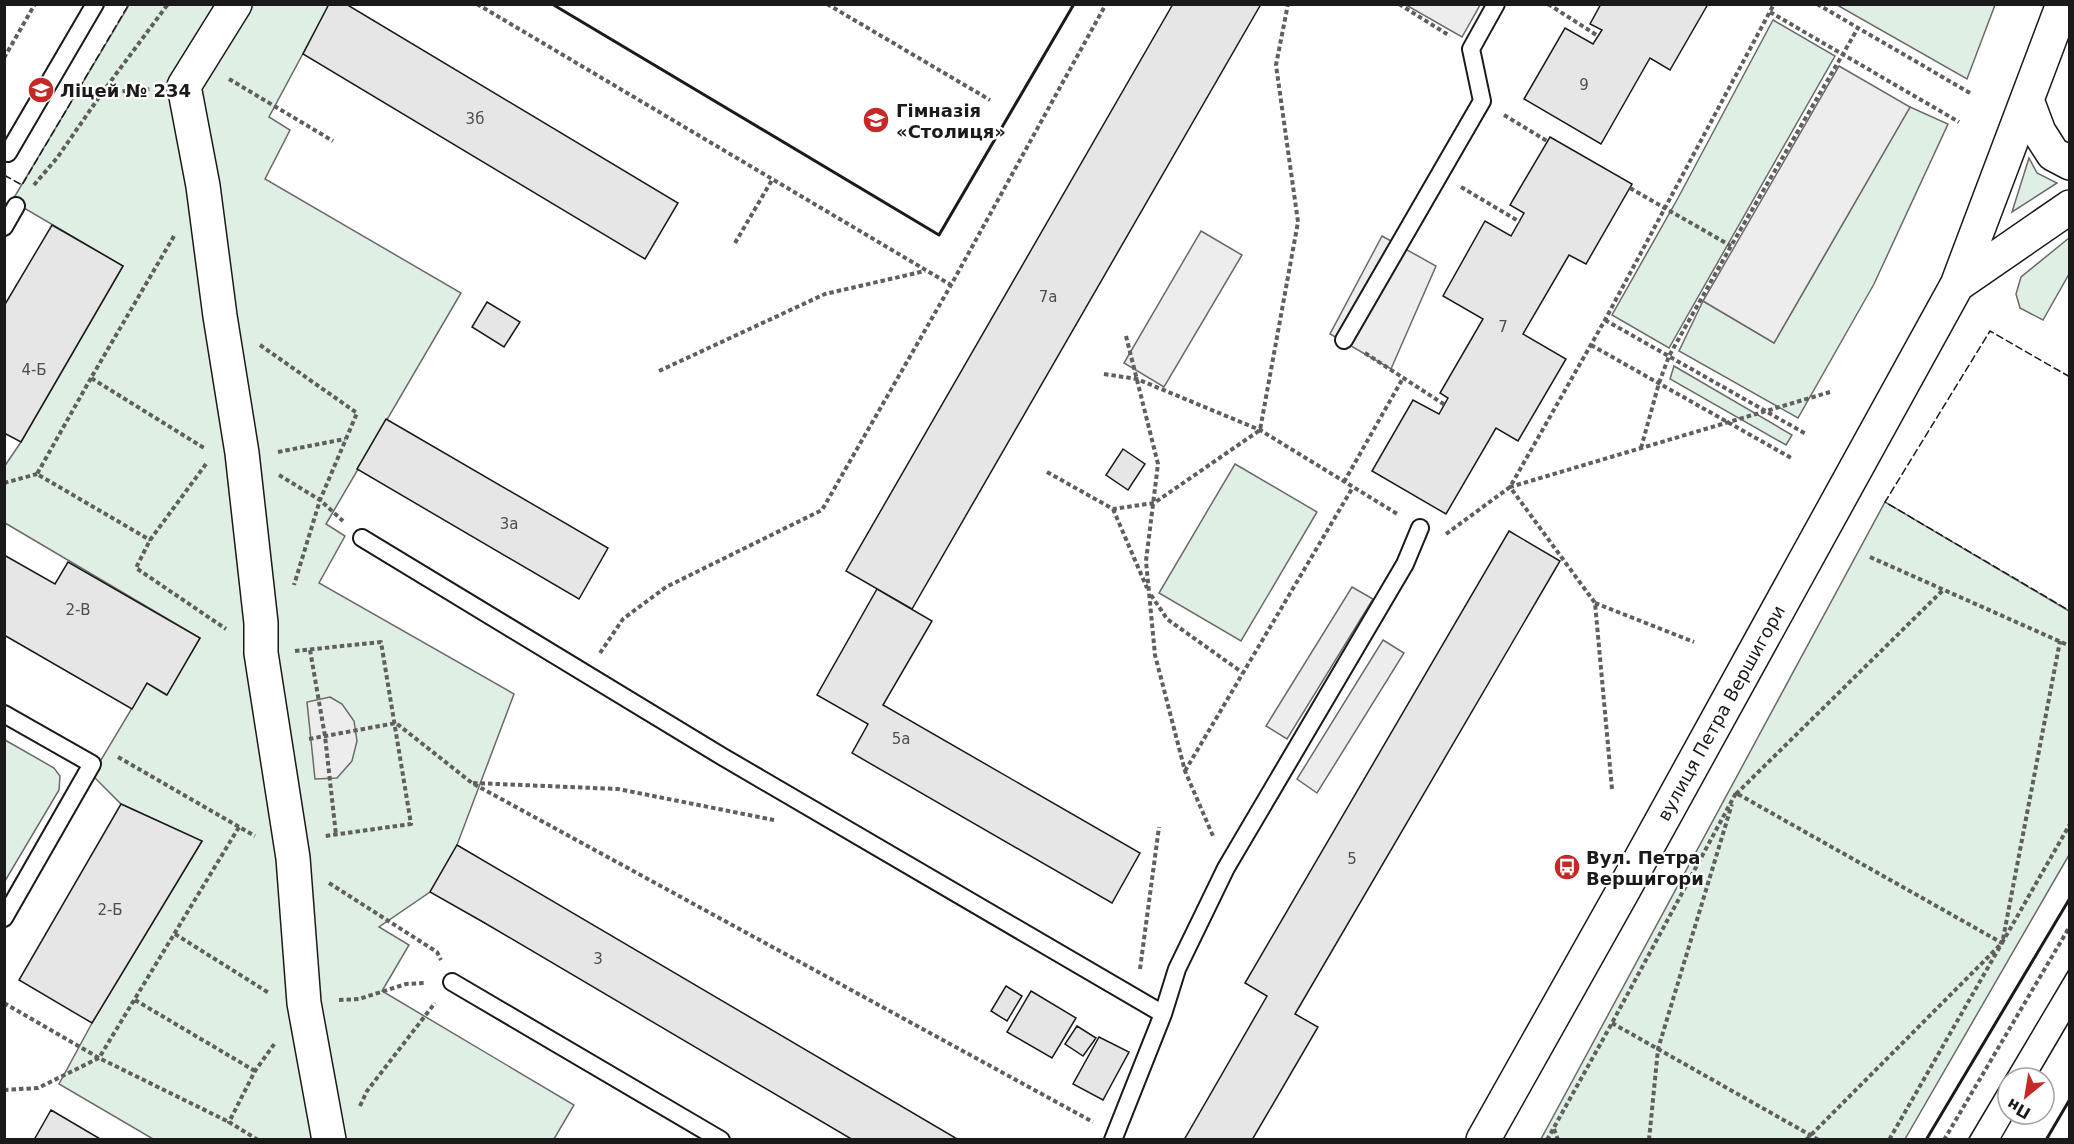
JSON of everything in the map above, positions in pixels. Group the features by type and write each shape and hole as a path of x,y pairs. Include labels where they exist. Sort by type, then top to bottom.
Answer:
{"main road":[{"path":"235,4 192,74 235,455 261,624 261,653 292,858 301,1007 329,1140"},
{"name":"вулиця Петра Вершигори","path":"1483,1140 1957,285 2063,4"},
{"path":"2027,100 2039,132 2053,154 2070,163"},
{"name":"вулиця Петра Вершигори","path":"1957,285 2070,207"}],"lane":[{"path":"8,153 94,4"},
{"path":"1344,340 1482,101 1471,49 1496,4"},
{"path":"4,227 16,206"},
{"path":"1114,1137 1163,1014 1177,969 1226,868 1405,564 1420,528"},
{"path":"362,538 732,763 1163,1014"},
{"path":"4,714 92,764 4,918"},
{"path":"453,982 721,1140"}],"path":[{"path":"4,58 35,4"},
{"path":"16,206 57,158 168,4"},
{"path":"477,4 951,285"},
{"path":"826,4 990,100"},
{"path":"586,674 623,619 666,586 822,510 951,285 1106,4"},
{"path":"1113,509 1154,503 1260,430 1298,222 1276,65 1288,4"},
{"path":"1399,4 1471,49"},
{"path":"1548,4 1598,36"},
{"path":"1510,487 1605,320 1774,4"},
{"path":"1817,4 1970,93"},
{"path":"1770,12 1959,122"},
{"path":"1641,448 1669,356 1857,28"},
{"path":"102,93 192,74 333,141"},
{"path":"1482,101 1547,141"},
{"path":"1440,175 1520,222"},
{"path":"735,243 772,180"},
{"path":"4,483 37,474 203,186"},
{"path":"1630,188 1731,246"},
{"path":"659,371 825,294 925,270"},
{"path":"220,316 357,413 320,500 291,595"},
{"path":"1605,320 1806,434"},
{"path":"1126,336 1158,464 1146,561 1155,655 1185,771 1226,868"},
{"path":"1344,340 1444,405"},
{"path":"1591,345 1792,459"},
{"path":"1104,374 1137,380 1260,430 1420,528"},
{"path":"91,378 320,500 362,538"},
{"path":"1344,482 1404,378"},
{"path":"1405,564 1510,487 1830,392"},
{"path":"235,455 345,439"},
{"path":"207,463 150,540 136,568 261,653 381,642 411,824 336,835 325,736 310,650"},
{"path":"1047,472 1113,509 1150,594 1167,619 1243,673"},
{"path":"37,474 150,540"},
{"path":"1510,487 1595,603 1612,789"},
{"path":"1185,771 1353,488"},
{"path":"1870,557 2070,646"},
{"path":"1547,1140 1736,793 1943,590"},
{"path":"1595,603 1694,642"},
{"path":"1806,1140 1809,1134 2002,943 2060,642"},
{"path":"276,745 396,723 472,783 1114,1137"},
{"path":"472,783 618,789 780,821"},
{"path":"1736,793 2002,943"},
{"path":"1649,1140 1658,1049 1736,793"},
{"path":"1889,1140 2070,824"},
{"path":"4,1090 38,1088 99,1058 239,827"},
{"path":"1136,998 1159,827"},
{"path":"1944,1140 2070,926"},
{"path":"175,934 301,1007 359,999 405,984 453,982"},
{"path":"358,1110 367,1091 453,982"},
{"path":"135,1000 255,1071"},
{"path":"4,1003 99,1058 229,1122 258,1140"},
{"path":"229,1122 255,1071 301,1007"},
{"path":"1612,1023 1819,1140"},
{"path":"1554,1129 1558,1140"}],"green space":[{"path":"129,5 329,5 269,117 290,130 265,179 461,293 326,524 345,536 319,583 514,694 457,845 430,892 379,927 409,945 382,991 574,1105 554,1139 153,1139 59,1084 92,1023 202,841 121,804 92,775 147,683 166,695 200,638 5,523 4,467 21,442 123,266 12,201"},
{"path":"1837,5 1995,5 1967,79"},
{"path":"1773,20 1835,56 1669,348 1612,315 1678,198"},
{"path":"1910,107 1948,124 1874,284 1798,418 1679,351 1703,301 1774,343"},
{"path":"2029,158 2037,173 2057,183 2012,212"},
{"path":"2069,238 2069,274 2043,320 2020,308 2016,294 2021,277"},
{"path":"1674,366 1792,435 1786,445 1670,379"},
{"path":"1235,464 1317,512 1241,641 1159,593"},
{"path":"1885,502 2069,611 2069,855 1905,1139 1541,1139"},
{"path":"5,740 54,768 60,776 59,790 5,881"}],"shaded area":[{"path":"1480,4 1462,37 1406,5"},
{"path":"1839,66 1910,107 1774,343 1703,301"},
{"path":"1201,231 1242,255 1164,387 1124,363"},
{"path":"1382,236 1436,266 1391,369 1330,334"},
{"path":"1352,587 1373,599 1287,739 1266,726"},
{"path":"1383,640 1404,653 1317,793 1297,779"},
{"path":"330,697 342,704 354,721 357,741 352,761 337,778 315,779 307,702"}],"building":[{"path":"329,4 346,4 678,203 645,259 303,54"},
{"path":"1173,4 1261,4 912,609 846,571"},
{"path":"1601,4 1708,4 1670,70 1650,58 1601,144 1524,99 1565,28 1593,44 1602,30 1590,24"},
{"path":"1550,137 1632,184 1586,264 1569,255 1523,334 1566,359 1518,441 1496,428 1446,514 1372,471 1413,400 1439,414 1448,398 1440,393 1483,319 1443,296 1485,221 1511,236 1524,213 1510,205"},
{"path":"52,225 123,266 21,442 4,433 4,306"},
{"path":"487,302 520,322 504,347 472,327"},
{"path":"386,419 608,548 579,599 357,469"},
{"path":"1123,449 1145,464 1128,490 1106,475"},
{"path":"1509,531 1560,561 1295,1014 1318,1027 1252,1140 1184,1140 1267,996 1245,983"},
{"path":"4,555 55,584 68,562 200,638 167,695 147,683 132,709 4,635"},
{"path":"877,589 932,621 883,705 1140,853 1112,903 852,753 868,724 817,695"},
{"path":"121,804 202,841 92,1023 19,980"},
{"path":"457,845 959,1140 853,1140 430,892"},
{"path":"1006,986 1022,996 1007,1021 991,1011"},
{"path":"1031,991 1076,1018 1052,1058 1007,1032"},
{"path":"1077,1026 1096,1038 1083,1056 1065,1044"},
{"path":"1099,1037 1129,1052 1103,1100 1073,1084"},
{"path":"51,1110 102,1140 34,1140"}],"tram line":[{"path":"1968,1140 2070,968"},
{"path":"2043,1066 2070,1020"},
{"path":"2000,1140 2008,1126"}],"fence":[{"path":"4,175 22,185 129,4"},
{"path":"2070,377 1990,331 1885,502 2070,611"}],"wall":[{"path":"552,4 939,235 1074,4"},
{"path":"1926,1140 2070,898"},
{"path":"2046,1140 2070,1099"}],"place":[{"name":"Ліцей № 234","path":"41,90"},
{"name":"Гімназія «Столиця»","path":"876,120"},
{"name":"Вул. Петра Вершигори","path":"1567,867"}]}
